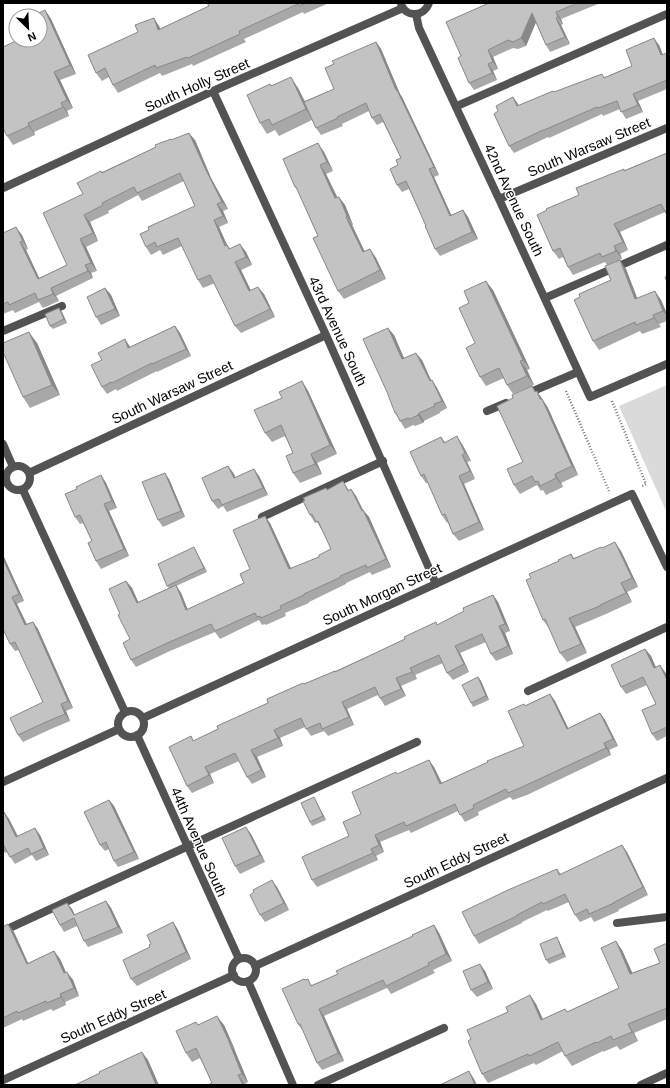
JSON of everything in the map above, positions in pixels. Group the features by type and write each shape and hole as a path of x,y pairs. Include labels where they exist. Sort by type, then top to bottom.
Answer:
{"street":[{"path":"402,5 405,11 410,14 416,14 425,10 429,3"},
{"name":"South Holly Street","path":"3,188 402,5"},
{"name":"42nd Avenue South","path":"416,14 419,28 457,106 590,397 607,390"},
{"path":"457,106 667,14"},
{"name":"43rd Avenue South","path":"213,91 326,335 436,584"},
{"name":"South Warsaw Street","path":"500,199 667,128"},
{"path":"545,298 667,245"},
{"path":"3,331 62,306"},
{"name":"South Warsaw Street","path":"30,473 326,335"},
{"path":"607,390 667,364"},
{"path":"487,411 578,372"},
{"path":"3,444 14,467"},
{"path":"262,517 382,461"},
{"path":"23,466 30,473 30,483 28,487 23,490 16,491 5,484 7,474 14,467 23,466"},
{"path":"23,490 125,712"},
{"path":"632,494 667,567"},
{"name":"South Morgan Street","path":"142,718 632,494"},
{"path":"528,691 667,627"},
{"path":"125,712 136,712 142,718 144,725 143,729 137,735 128,737 119,729 118,719 125,712"},
{"path":"3,782 119,729"},
{"name":"44th Avenue South","path":"137,735 239,960"},
{"path":"3,931 417,742"},
{"name":"South Eddy Street","path":"255,966 667,778"},
{"path":"617,922 667,917"},
{"path":"245,958 252,961 255,966 255,974 253,978 248,981 242,982 238,980 234,976 232,970 233,966 239,960 245,958"},
{"name":"South Eddy Street","path":"3,1080 234,976"},
{"path":"248,981 293,1085"},
{"path":"318,1085 444,1028"},
{"path":"641,1085 667,1073"}],"path":[{"path":"561,379 614,502"},
{"path":"607,390 646,484 632,494"}],"shaded area":[{"path":"667,385 667,513 619,406"}],"building":[{"path":"207,3 306,3 299,6 298,4 239,31 240,34 188,58 187,57 156,68 155,65 113,85 105,68 96,73 88,55 138,32 135,25 154,18 158,30 209,6"},
{"path":"489,3 578,3 556,12 558,17 556,18 565,37 546,45 532,13 521,38 513,42 508,40 488,50 493,62 488,64 492,73 469,83 458,58 461,56 446,22"},
{"path":"48,17 70,65 54,72 67,100 61,103 63,107 28,123 29,126 7,136 3,128 3,47 8,45 8,48 48,48"},
{"path":"654,38 661,55 667,53 667,80 633,94 638,105 621,112 617,101 598,108 597,107 509,146 494,114 498,111 496,106 513,97 517,106 553,91 554,92 602,74 604,78 632,66 626,50"},
{"path":"376,42 396,90 434,167 429,169 450,216 463,210 472,232 435,249 406,181 397,185 390,169 398,165 396,160 401,158 380,114 372,118 366,103 316,128 304,102 334,89 325,68 334,64 332,61"},
{"path":"291,77 306,109 272,125 269,119 260,123 247,95 270,84 271,86"},
{"path":"189,133 222,202 217,204 223,216 214,220 225,246 227,245 229,249 240,244 246,257 235,262 249,291 258,287 270,309 235,326 210,275 198,280 178,238 157,247 155,242 146,247 140,234 149,230 148,227 195,206 180,173 137,193 134,187 102,203 103,205 84,215 93,233 80,239 91,263 85,265 88,271 51,288 53,294 38,300 35,293 9,305 8,302 3,304 3,233 16,227 23,241 20,242 38,279 67,265 43,213 83,194 77,183 101,171 102,173 156,147 155,145"},
{"path":"318,143 327,162 320,165 335,198 339,197 347,216 346,217 363,252 370,249 380,270 338,291 313,238 318,236 283,159"},
{"path":"667,153 667,212 666,213 661,204 614,224 623,242 614,246 616,251 602,257 600,253 568,267 560,248 553,251 537,215 547,210 546,209 579,195 576,188 624,169 624,171"},
{"path":"620,260 635,299 655,291 663,311 653,315 654,318 636,325 635,322 593,341 574,300 580,297 579,294 611,280 605,266"},
{"path":"486,281 523,360 520,361 527,376 507,385 499,368 480,377 466,348 475,343 459,308 469,303 464,291"},
{"path":"105,288 115,309 96,317 87,297"},
{"path":"59,308 64,319 50,326 45,314"},
{"path":"175,326 186,349 152,363 102,387 91,365 102,360 98,353 125,339 128,348"},
{"path":"388,328 402,359 416,353 430,381 432,380 442,401 434,404 435,406 410,419 408,418 400,421 395,413 363,339"},
{"path":"29,332 52,385 23,397 3,352 3,343"},
{"path":"302,381 330,445 311,454 315,464 293,473 286,456 293,453 281,425 265,433 254,410 282,398 279,392"},
{"path":"532,386 535,392 537,391 540,399 542,399 572,466 555,474 556,478 540,486 538,481 535,482 532,476 514,485 507,469 523,462 497,406 513,398 512,395"},
{"path":"457,436 465,453 462,455 470,471 459,476 479,522 453,534 445,514 442,515 424,474 421,476 410,452 441,437 444,443"},
{"path":"228,466 234,478 254,469 263,488 222,505 219,499 212,501 202,478"},
{"path":"165,473 181,511 158,520 142,482"},
{"path":"101,475 112,501 104,504 124,549 96,561 88,543 92,541 80,515 75,517 65,494"},
{"path":"343,481 348,491 351,489 362,511 363,510 386,559 367,568 366,565 340,576 341,577 280,606 281,609 261,618 260,616 257,617 255,613 215,631 211,624 131,660 123,643 130,639 118,615 120,614 109,589 126,581 137,603 176,585 186,610 244,583 240,574 250,569 233,530 265,516 289,569 319,557 319,555 331,549 318,521 316,522 312,514 310,515 303,498 326,488 327,490"},
{"path":"615,542 632,578 621,583 626,593 600,606 569,618 581,644 560,653 545,619 543,620 526,580 531,578 529,574 571,554 573,559"},
{"path":"194,547 204,568 167,586 158,564"},
{"path":"3,559 19,594 12,597 25,625 33,622 68,701 61,704 65,714 18,735 10,718 43,702 15,642 10,644 3,629"},
{"path":"493,595 505,624 499,626 508,646 491,654 482,634 455,646 464,664 447,673 439,655 410,668 412,672 396,678 401,689 380,698 375,687 342,702 349,717 322,729 320,723 306,729 301,718 274,730 278,738 251,750 261,770 247,777 235,753 205,767 209,775 187,786 169,747 191,736 193,741 218,729 217,726 268,703 267,699 303,683 304,684 335,672 405,639 404,637 436,622 437,625 464,611 463,608"},
{"path":"645,649 654,668 660,665 667,680 667,727 652,734 642,710 656,704 643,677 621,687 611,665"},
{"path":"478,677 486,696 471,703 462,685"},
{"path":"550,694 567,729 600,713 613,739 604,743 606,748 508,793 506,789 473,805 474,808 460,815 455,804 406,826 404,822 375,835 379,845 371,849 373,853 312,880 302,857 349,836 343,822 361,814 352,792 396,772 397,774 429,760 440,784 488,762 487,761 524,746 508,711 524,704 525,706"},
{"path":"314,797 323,816 310,822 301,803"},
{"path":"109,800 134,852 114,861 106,842 100,845 84,812"},
{"path":"4,812 16,837 35,828 44,848 31,854 28,848 10,857 3,844"},
{"path":"246,827 260,855 235,866 222,838"},
{"path":"622,845 643,887 614,903 589,914 587,909 575,915 565,894 543,904 542,902 517,916 474,936 462,912 557,869 559,875"},
{"path":"272,880 284,903 260,915 250,895 254,892 253,890"},
{"path":"106,901 118,927 84,941 74,918 60,925 52,910 67,903 74,915"},
{"path":"173,922 186,952 131,979 123,960 150,947 149,945 151,944 147,935"},
{"path":"8,924 27,964 54,951 64,973 67,972 74,988 60,994 61,997 47,1003 46,1001 18,1013 17,1011 3,1018 3,927"},
{"path":"434,925 446,954 428,963 429,965 386,986 383,980 319,1009 338,1053 317,1063 300,1024 298,1024 282,989 304,979 308,979 311,986 338,974 336,971"},
{"path":"557,937 563,953 546,960 540,944"},
{"path":"616,941 630,974 660,963 654,949 667,943 667,1008 628,1024 632,1032 613,1040 611,1036 565,1056 558,1042 529,1056 528,1054 482,1074 468,1041 471,1039 467,1030 508,1012 506,1007 530,995 541,1020 565,1009 567,1012 619,988 601,948"},
{"path":"480,964 488,982 471,990 463,971"},
{"path":"217,1016 242,1074 238,1075 243,1085 208,1085 212,1083 196,1048 186,1053 176,1031 196,1022 198,1025"},
{"path":"142,1052 156,1085 75,1085 100,1073 99,1072"},
{"path":"469,1071 475,1085 440,1085"}]}
